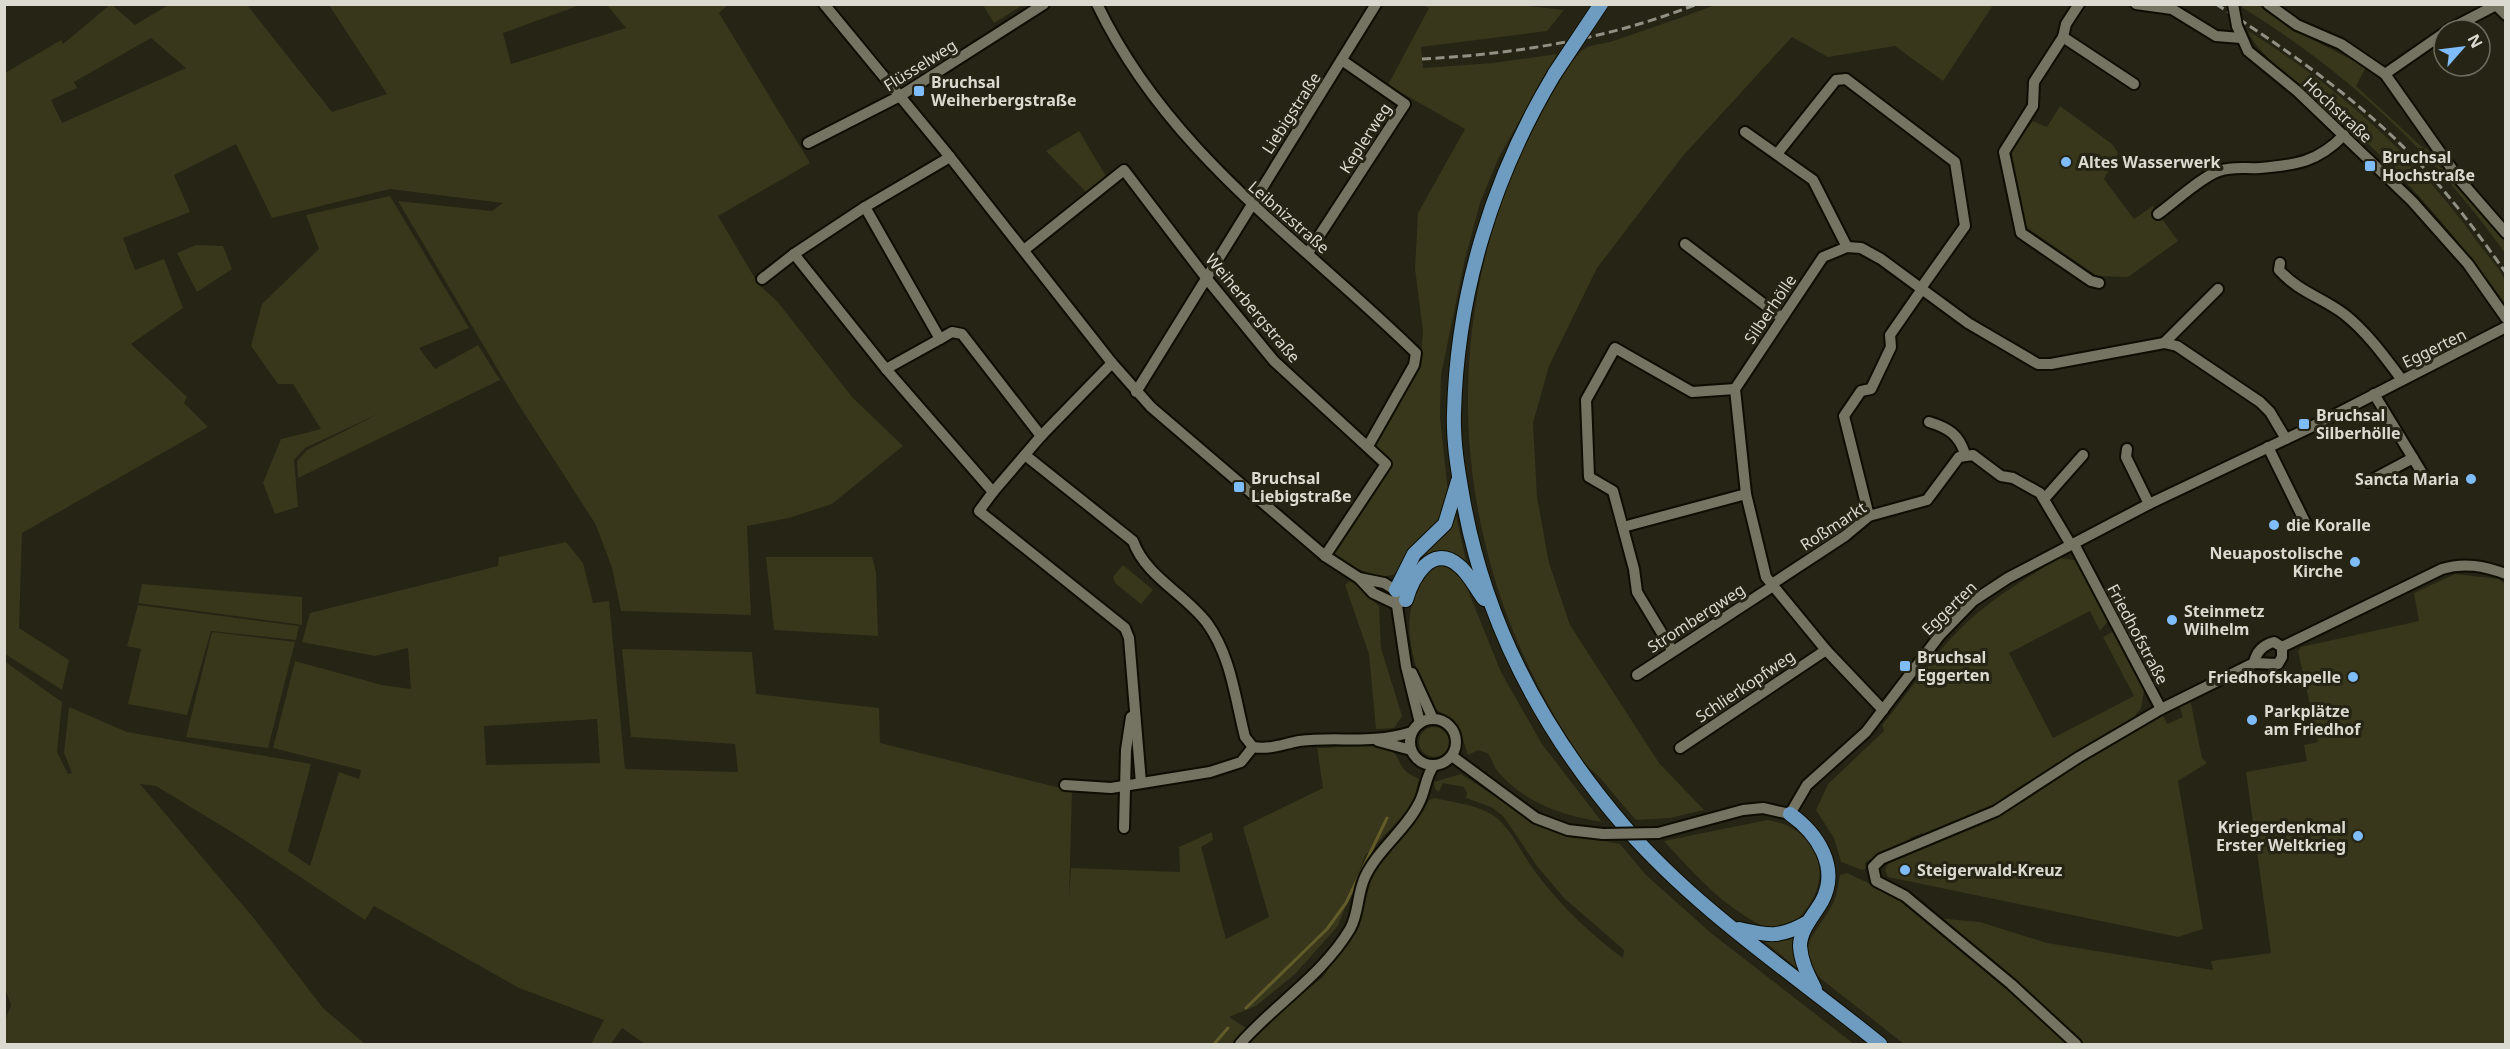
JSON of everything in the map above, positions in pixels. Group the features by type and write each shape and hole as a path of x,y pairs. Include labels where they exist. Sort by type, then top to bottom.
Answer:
{"main road":[{"path":"1601,4 1532,111 1508,161 1496,191 1470,282 1454,413 1459,476 1470,535 1491,609 1526,685 1572,761 1624,826 1656,860 1734,928 1880,1044"},
{"path":"1399,598 1406,566 1414,554 1445,524 1459,476"},
{"path":"1399,598 1421,567 1435,559 1443,559 1458,564 1491,609"},
{"path":"1790,814 1803,823 1819,842 1829,874 1824,899 1808,922 1800,943 1803,966 1817,993"},
{"path":"1734,928 1769,936 1789,933 1808,922"}],"street":[{"path":"824,4 950,157 1112,363 1151,407 1325,556 1359,578 1384,583 1399,598 1405,661 1416,727 1411,750"},
{"name":"Flüsselweg","path":"807,143 900,96 1044,4"},
{"name":"Leibnizstraße","path":"1097,4 1109,29 1148,90 1195,149 1250,204 1308,253 1416,353 1414,365 1368,446"},
{"name":"Liebigstraße","path":"1137,392 1250,204 1343,61 1376,4"},
{"path":"2079,4 2066,24 2063,37 2034,82 2033,106 2004,152 2004,162 2022,233 2091,281 2099,283"},
{"path":"2136,4 2172,9 2216,36 2241,38"},
{"name":"Hochstraße","path":"2233,4 2237,26 2248,51 2344,135 2426,216 2468,264 2505,318"},
{"path":"2268,4 2297,25 2341,44 2385,74 2459,178 2505,233"},
{"path":"2471,18 2496,5 2505,15"},
{"path":"2063,37 2134,84"},
{"path":"2385,74 2432,41"},
{"name":"Keplerweg","path":"1308,253 1405,104 1343,61"},
{"path":"1777,154 1836,80 1846,80 1955,162 1965,226 1890,335 1891,347 1871,389 1861,391 1844,416 1869,516"},
{"path":"1745,132 1813,180 1847,247 1861,248 1881,259 1968,323 2038,364 2051,364 2164,344 2177,346 2260,402 2270,412 2286,439"},
{"path":"2158,213 2216,172 2238,166 2258,168 2309,162 2329,150 2344,135"},
{"path":"762,279 794,254 865,207 950,157"},
{"name":"Weiherbergstraße","path":"1024,250 1124,170 1207,279 1274,361 1386,464 1325,556"},
{"path":"865,207 940,339"},
{"path":"1685,244 1782,318"},
{"name":"Silberhölle","path":"1735,389 1823,257 1847,247"},
{"path":"794,254 886,369 993,492"},
{"path":"2280,263 2279,270 2293,286 2344,314 2378,349 2402,380"},
{"path":"2164,344 2218,289"},
{"name":"Eggerten","path":"1790,814 1807,785 1859,738 1883,710 1910,671 1973,602 2008,578 2149,504 2286,439 2505,327"},
{"path":"886,369 952,332 962,334 1041,436"},
{"path":"1672,650 1637,592 1613,491 1589,477 1586,400 1615,348 1692,392 1735,389 1746,494 1766,577 1826,650 1883,710"},
{"path":"1112,363 1041,436 979,511 1125,628 1129,638 1141,783"},
{"path":"2374,394 2425,478"},
{"path":"1929,422 1942,426 1960,440 1965,454 1973,455 2001,476 2013,478 2045,498 2073,545"},
{"path":"2268,447 2307,526"},
{"path":"2127,449 2126,458 2149,504"},
{"name":"Roßmarkt","path":"1772,585 1845,536 1869,516 1927,500 1959,457 1965,454"},
{"path":"1025,455 1133,541 1139,558 1206,622 1225,654 1245,736 1253,747 1267,749 1300,741 1377,741 1411,750 1425,768 1426,778"},
{"path":"2045,498 2083,455"},
{"path":"2368,482 2413,458"},
{"path":"1623,527 1746,494"},
{"name":"Friedhofstraße","path":"2073,545 2160,710 2254,663 2278,664 2282,657 2282,647"},
{"name":"Friedhofstraße","path":"2282,647 2442,569 2456,565 2474,565 2505,574"},
{"name":"Strombergweg","path":"1636,675 1772,585"},
{"name":"Friedhofstraße","path":"2254,663 2256,654 2266,644 2274,642 2282,647"},
{"name":"Schlierkopfweg","path":"1680,748 1826,650"},
{"path":"1240,1044 1263,1018 1322,968 1337,948 1351,927 1365,877 1419,803 1426,778 1434,765 1452,756 1456,748 1454,732 1449,725 1433,719 1405,661"},
{"path":"1124,828 1126,750 1134,699"},
{"path":"2076,1044 2011,984 1905,896 1876,881 1873,867 1881,859 1996,811 2079,757 2160,710"},
{"path":"1377,741 1433,719"},
{"path":"1065,785 1111,788 1210,772 1241,762 1253,747"},
{"path":"1452,756 1536,818 1568,830 1603,834 1658,833 1743,810 1762,808 1790,814"},
{"path":"1421,762 1434,765"}],"shaded area":[{"path":"111,4 135,25 168,5 247,5 332,112 387,94 329,5 580,5 503,33 511,64 626,28 607,5 728,5 719,13 810,163 718,216 759,285 777,301 852,397 903,446 832,504 789,518 747,526 751,615 621,611 612,568 596,525 517,402 398,201 492,211 503,203 390,189 272,218 236,144 174,175 190,212 123,238 135,270 164,259 183,308 131,344 187,397 184,403 208,427 22,533 19,628 69,660 62,690 5,654 5,73 61,40 63,44","holes":["151,38 186,68 62,123 51,100 77,88 74,82"]},
{"path":"1510,4 1564,10 1547,31 1421,47 1423,68 1493,63 1557,54 1498,159 1480,203 1465,259 1441,375 1440,417 1449,502 1437,530 1393,575 1380,577 1353,567 1333,552 1389,463 1368,441 1421,355 1423,331 1415,269 1418,213 1465,129 1388,85 1429,8 1423,5"},
{"path":"983,5 1023,5 994,23"},
{"path":"1715,5 1993,5 1943,81 1895,46 1828,57 1792,37 1682,157 1597,268 1549,366 1533,423 1537,497 1549,563 1570,625 1659,763 1704,810 1670,818 1636,820 1584,762 1543,695 1511,625 1487,552 1473,478 1468,402 1472,326 1487,251 1511,176 1544,108 1576,57 1587,47 1613,41"},
{"path":"2241,5 2258,5 2294,30 2366,67 2356,86 2422,147 2427,149 2441,168 2446,165 2505,237 2505,253 2448,181 2386,117 2353,87"},
{"path":"2248,31 2313,75 2403,153 2455,212 2503,276 2506,283 2505,304 2469,255 2409,186 2344,121 2264,54"},
{"path":"2060,106 2112,144 2118,153 2104,179 2134,219 2153,206 2178,241 2128,277 2097,276 2026,227 2011,150 2033,121 2047,127"},
{"path":"1079,131 1107,178 1086,192 1046,151"},
{"path":"390,196 469,328 419,348 435,369 478,345 500,380 298,478 297,461 307,450 380,413 305,448 294,460 298,507 275,514 263,483 281,439 321,429 293,384 278,384 251,346 262,304 319,249 306,215"},
{"path":"196,245 223,246 232,269 197,292 177,253"},
{"path":"1456,515 1467,566 1461,561 1416,566 1406,575 1418,559 1446,532"},
{"path":"566,542 583,563 593,603 609,601 625,769 738,772 735,744 631,737 622,649 752,652 756,694 879,708 880,743 1072,791 1069,898 1071,868 1180,872 1179,847 1212,832 1213,840 1201,847 1226,939 1269,917 1243,827 1323,788 1317,748 1367,746 1391,750 1403,768 1419,779 1413,805 1365,856 1338,926 1295,974 1256,1006 1229,1017 1254,1033 1323,977 1360,921 1372,875 1422,813 1429,800 1435,798 1479,809 1501,822 1553,894 1587,928 1623,958 1624,950 1564,898 1537,866 1503,816 1491,807 1466,798 1467,793 1464,787 1443,783 1439,792 1435,789 1434,782 1461,774 1537,824 1557,832 1620,844 1646,875 1711,933 1854,1044 645,1044 622,1028 611,1044 591,1044 604,1020 519,988 374,906 365,920 240,837 156,786 140,784 252,916 323,1008 365,1044 5,1044 5,1021 11,1005 4,986 4,661 62,702 57,752 68,774 72,773 64,753 69,707 127,732 311,764 288,851 310,866 339,772 359,779 361,770 273,748 295,661 382,685 411,689 408,648 375,656 302,642 310,613 498,566 499,557","holes":["597,719 600,763 486,765 484,726"]},
{"path":"766,557 872,557 876,572 878,636 774,630"},
{"path":"2059,558 2074,560 2083,568 2109,620 2100,631 2090,611 2009,653 2053,738 2134,696 2103,637 2112,632 2118,636 2144,691 2141,708 2132,720 2019,787 1979,815 1925,837 1922,833 1910,838 1912,842 1882,852 1865,863 1866,868 1862,870 1841,862 1834,838 1816,810 1828,784 1884,731 1882,725 1938,654 1969,620 2019,583"},
{"path":"1444,564 1458,572 1465,583 1501,672 1542,744 1602,822 1560,812 1521,792 1499,773 1487,753 1478,750 1468,755 1460,730 1453,719 1431,707 1411,647 1410,618 1412,602 1422,577 1431,568"},
{"path":"1123,565 1153,590 1141,604 1115,583 1113,577"},
{"path":"2455,574 2499,579 2505,584 2505,1044 1904,1044 1820,978 1812,967 1808,958 1810,941 1833,903 1840,875 1847,873 1890,893 1928,923 1949,935 1936,918 1980,922 2047,943 2213,970 2211,961 2271,953 2246,772 2307,761 2304,745 2318,742 2298,651 2301,647 2419,621 2414,593"},
{"path":"1351,580 1379,606 1381,648 1402,716 1394,728 1376,729 1369,654 1345,585"},
{"path":"142,584 302,597 302,625 138,603"},
{"path":"138,605 299,626 296,640 211,631 187,715 128,704 141,649 127,646"},
{"path":"212,632 295,642 268,748 186,737"},
{"path":"2190,699 2202,758 2207,763 2178,781 2203,929 2178,937 1888,877 1885,870 1888,863 1998,817 2082,760 2163,715 2167,724 2183,717 2179,705"},
{"path":"1434,727 1444,732 1449,742 1444,752 1434,757 1424,752 1419,742 1424,732"},
{"path":"1767,820 1797,831 1815,852 1819,866 1819,880 1815,895 1806,909 1789,926 1771,930 1740,913 1726,902 1700,879 1664,841"},
{"path":"1797,935 1800,968 1798,969 1764,941 1789,940"}],"waterway":[{"path":"1246,1008 1327,929 1346,903 1387,818"},
{"path":"1214,1044 1228,1028"}],"railway":[{"path":"1422,59 1457,57 1562,43 1630,27 1697,4"},
{"path":"2216,4 2323,78 2374,119 2444,190 2506,273"}],"place":[{"name":"Bruchsal Weiherbergstraße","path":"919,91"},
{"name":"Altes Wasserwerk","path":"2066,162"},
{"name":"Bruchsal Hochstraße","path":"2370,166"},
{"name":"Bruchsal Silberhölle","path":"2304,424"},
{"name":"Sancta Maria","path":"2471,479"},
{"name":"Bruchsal Liebigstraße","path":"1239,487"},
{"name":"die Koralle","path":"2274,525"},
{"name":"Neuapostolische Kirche","path":"2355,562"},
{"name":"Steinmetz Wilhelm","path":"2172,620"},
{"name":"Bruchsal Eggerten","path":"1905,666"},
{"name":"Friedhofskapelle","path":"2353,677"},
{"name":"Parkplätze am Friedhof","path":"2252,720"},
{"name":"Kriegerdenkmal Erster Weltkrieg","path":"2358,836"},
{"name":"Steigerwald-Kreuz","path":"1905,870"}]}
